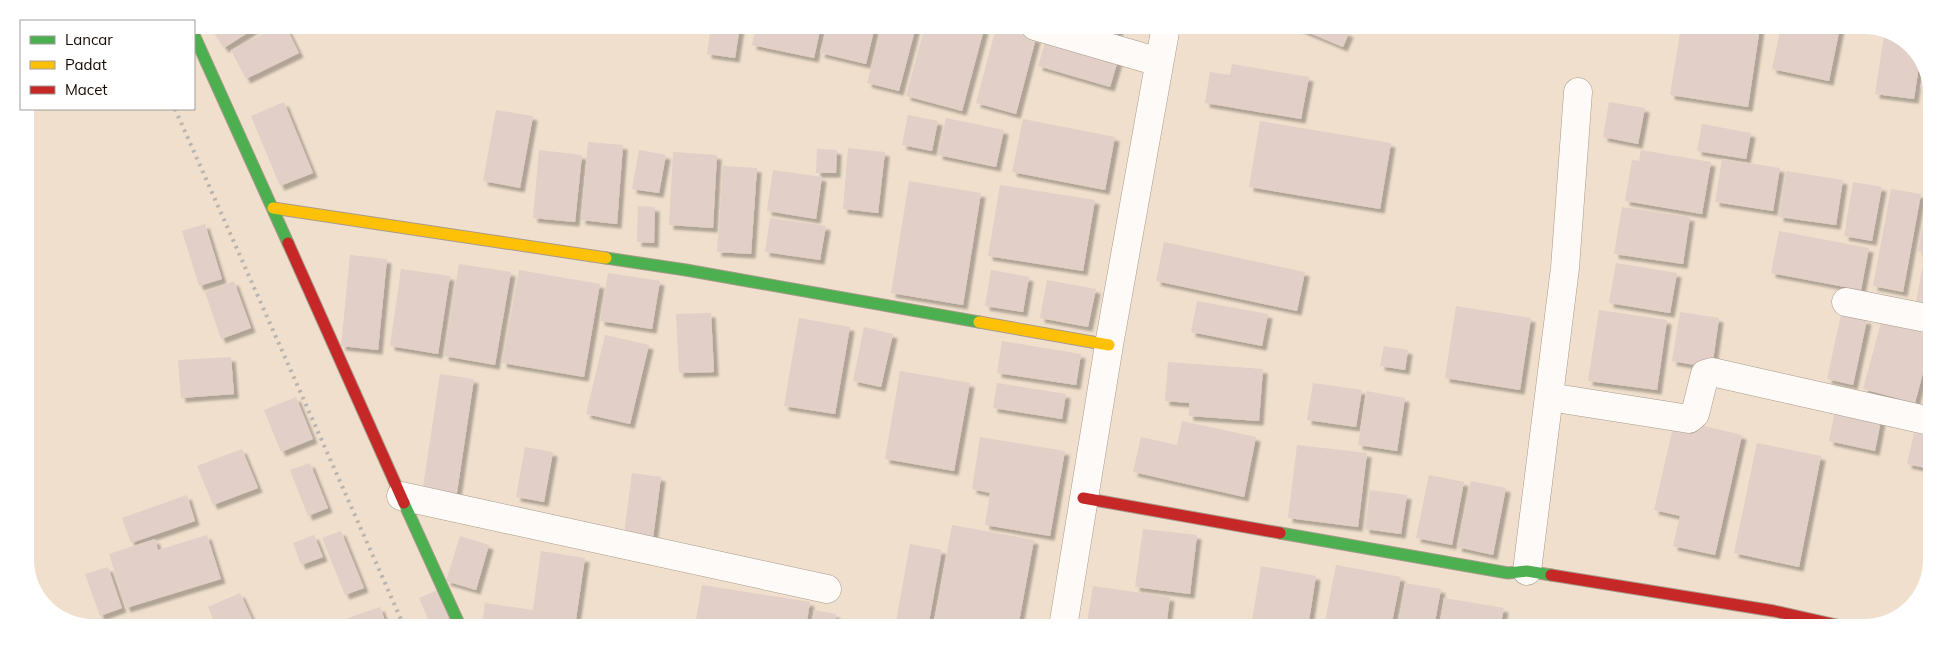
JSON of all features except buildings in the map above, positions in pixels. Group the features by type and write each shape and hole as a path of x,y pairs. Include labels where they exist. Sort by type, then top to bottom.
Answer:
{"street":[{"path":"1063,34 1159,62"},
{"path":"1064,619 1109,345 1164,34"},
{"path":"195,36 457,619"},
{"path":"1527,571 1565,268 1578,92"},
{"path":"273,208 686,270 1109,345"},
{"path":"1846,302 1923,317"},
{"path":"1549,397 1689,419 1695,414 1705,374 1712,372 1923,419"},
{"path":"402,496 827,589"},
{"path":"1084,498 1508,573 1527,571 1774,610 1812,619"}],"railway":[{"path":"175,110 401,619"}],"traffic: fast":[{"path":"195,37 288,243"},
{"path":"606,258 686,270 979,322"},
{"path":"404,503 457,619"},
{"path":"1280,533 1508,573 1527,571 1551,575"}],"traffic: slow":[{"path":"273,208 606,258"},
{"path":"979,322 1109,345"}],"traffic: jam":[{"path":"288,243 404,503"},
{"path":"1083,498 1280,533"},
{"path":"1551,575 1774,611 1810,619"}]}
